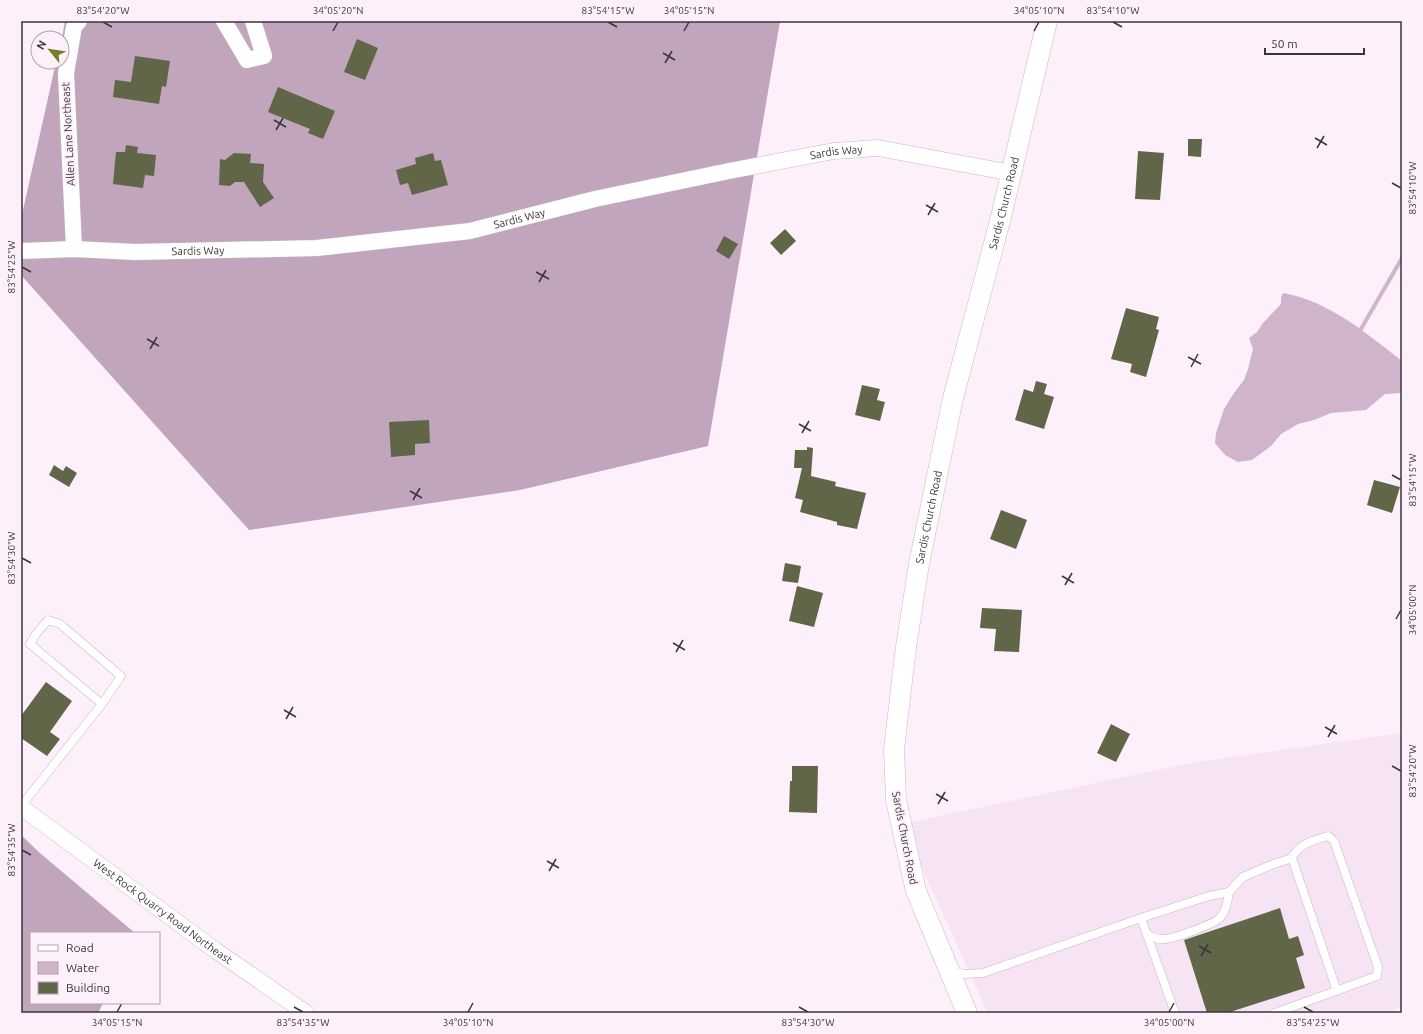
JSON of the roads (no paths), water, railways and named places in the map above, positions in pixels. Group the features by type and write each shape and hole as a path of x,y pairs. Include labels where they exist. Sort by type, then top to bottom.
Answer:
{"street":[{"name":"Allen Lane Northeast","path":"74,249 66,73 74,27 78,21"},
{"path":"224,21 247,60 264,56 253,21"},
{"name":"Sardis Church Road","path":"967,1013 916,891 896,800 894,749 906,646 919,564 951,406 1012,173 1047,21"},
{"name":"Sardis Way","path":"21,251 74,249 135,252 317,248 470,231 595,199 834,151 878,148 1012,173"},
{"name":"West Rock Quarry Road Northeast","path":"21,806 215,950 306,1013"}],"lane":[{"path":"21,806 102,704 121,676 60,624 48,620 30,644 102,704"},
{"path":"1274,1013 1337,991 1377,976 1378,967 1334,841 1328,836 1308,843 1295,850 1292,858 1337,991"},
{"path":"1147,934 1156,938 1165,939 1209,924 1220,918 1227,904 1229,892 1243,877 1271,864 1292,858"},
{"path":"949,970 964,974 983,972 1208,896 1229,892"},
{"path":"1141,918 1175,1013"}],"water":[{"path":"1283,293 1316,303 1331,311 1361,329 1402,361 1402,393 1385,394 1366,410 1331,413 1314,420 1298,424 1281,434 1271,446 1252,460 1238,462 1225,455 1215,443 1216,433 1224,409 1244,380 1248,369 1253,349 1249,338 1257,332 1263,323 1281,304"}],"waterway":[{"path":"1361,329 1402,258"}]}
